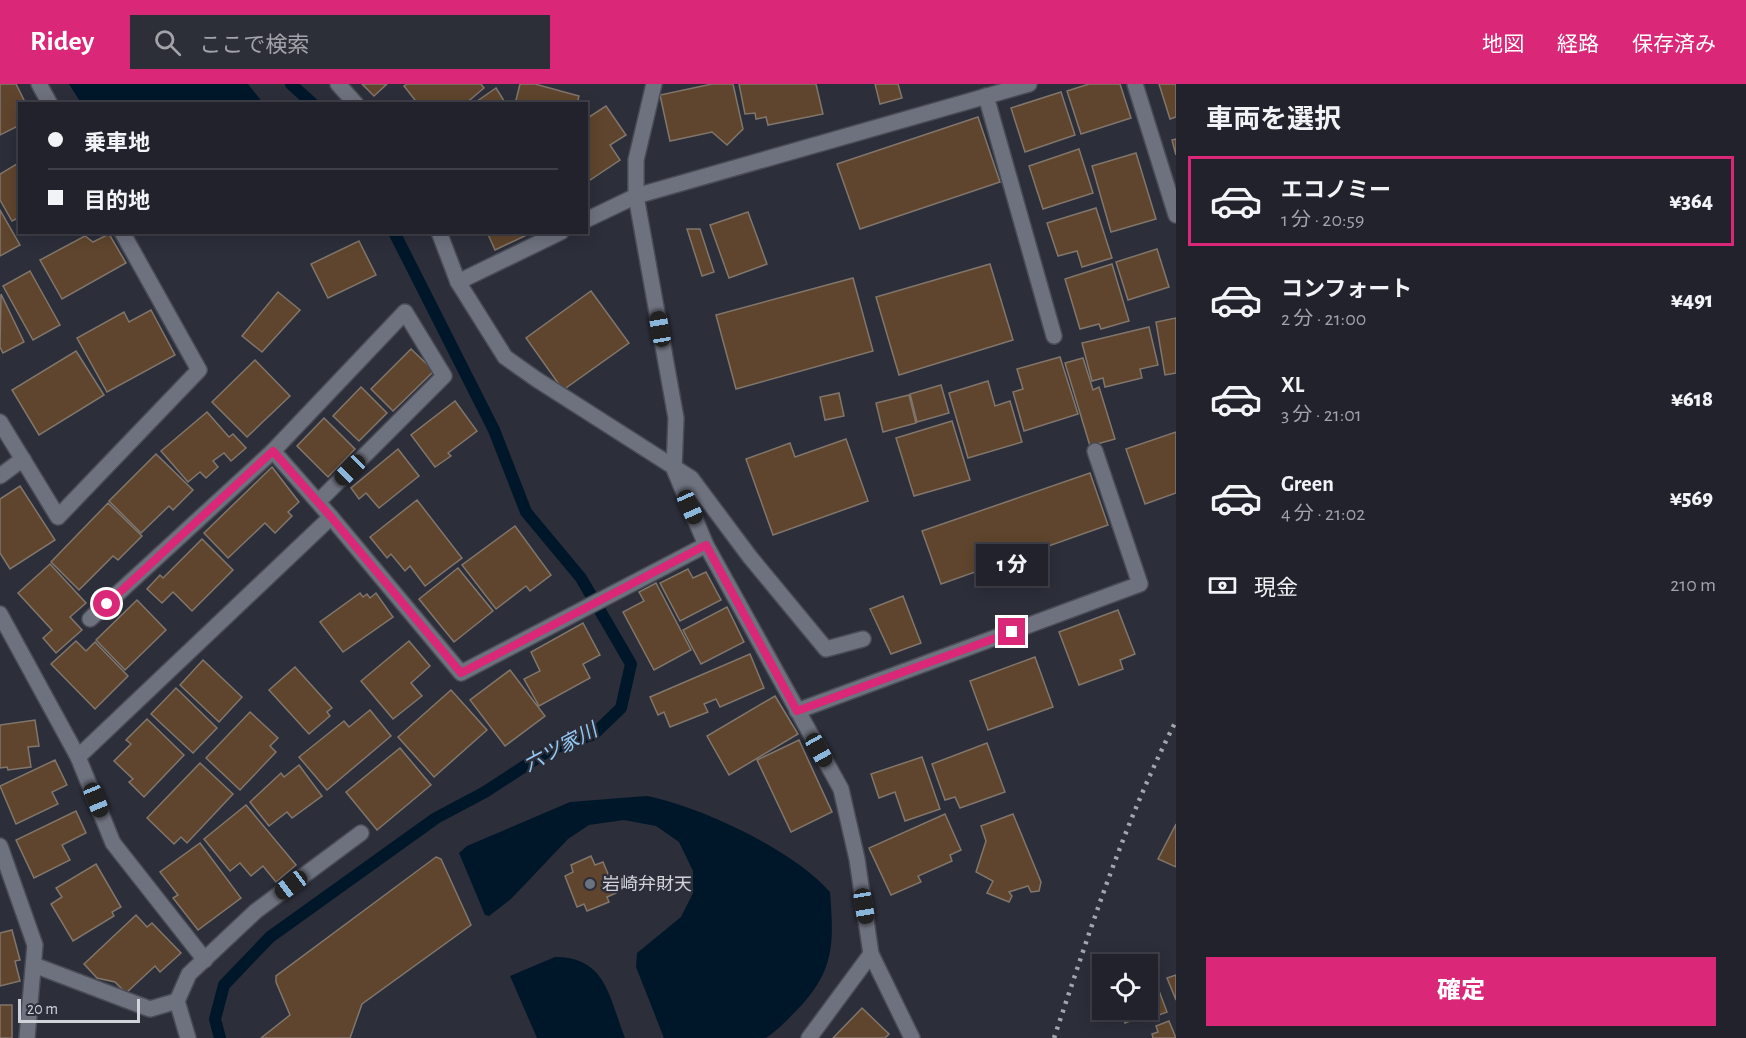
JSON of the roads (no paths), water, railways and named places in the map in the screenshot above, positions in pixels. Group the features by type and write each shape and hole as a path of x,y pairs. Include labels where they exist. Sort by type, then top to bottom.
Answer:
{"street":[{"path":"39,84 49,102"},
{"path":"338,84 354,102"},
{"path":"654,84 636,160 636,196 676,418 674,469 706,545 841,789 857,860 871,954 912,1038"},
{"path":"588,219 636,196 986,96 1003,88 1029,84"},
{"path":"1135,84 1176,215"},
{"path":"986,96 1054,336"},
{"path":"0,422 58,517 199,370 123,234"},
{"path":"440,234 458,282 505,357 691,478 750,557 826,649 863,639"},
{"path":"458,282 557,234"},
{"path":"90,619 273,451 405,312 444,376 318,502"},
{"path":"273,451 461,673 706,545"},
{"path":"797,711 1140,584 1095,451"},
{"path":"0,476 23,459"},
{"path":"78,757 331,517"},
{"path":"0,614 78,757 113,843 205,960"},
{"path":"188,1038 177,1001 189,974 256,911 361,833"},
{"path":"0,846 35,945 27,1038"},
{"path":"809,1038 871,954"},
{"path":"34,965 150,1009 177,1001"}],"water":[{"path":"69,84 248,84 262,102 80,102"},
{"path":"647,796 694,810 745,832 794,861 830,892 832,926 829,956 825,969 809,996 782,1025 766,1038 664,1038 636,967 637,953 681,917 693,893 693,871 679,842 656,826 624,820 589,825 568,839 511,899 489,916 485,915 459,853 467,846 570,802"},
{"path":"555,957 586,964 596,972 610,995 625,1038 537,1038 510,976"}],"waterway":[{"name":"六ツ家川","path":"291,84 311,102"},
{"name":"六ツ家川","path":"220,1038 215,1019 224,985 270,937 436,818 485,792 551,749 594,734 621,708 631,664 581,578 526,512 494,430 395,234"}],"railway":[{"path":"1054,1038 1124,837 1176,721"}],"place":[{"name":"岩崎弁財天","path":"590,884"}]}
